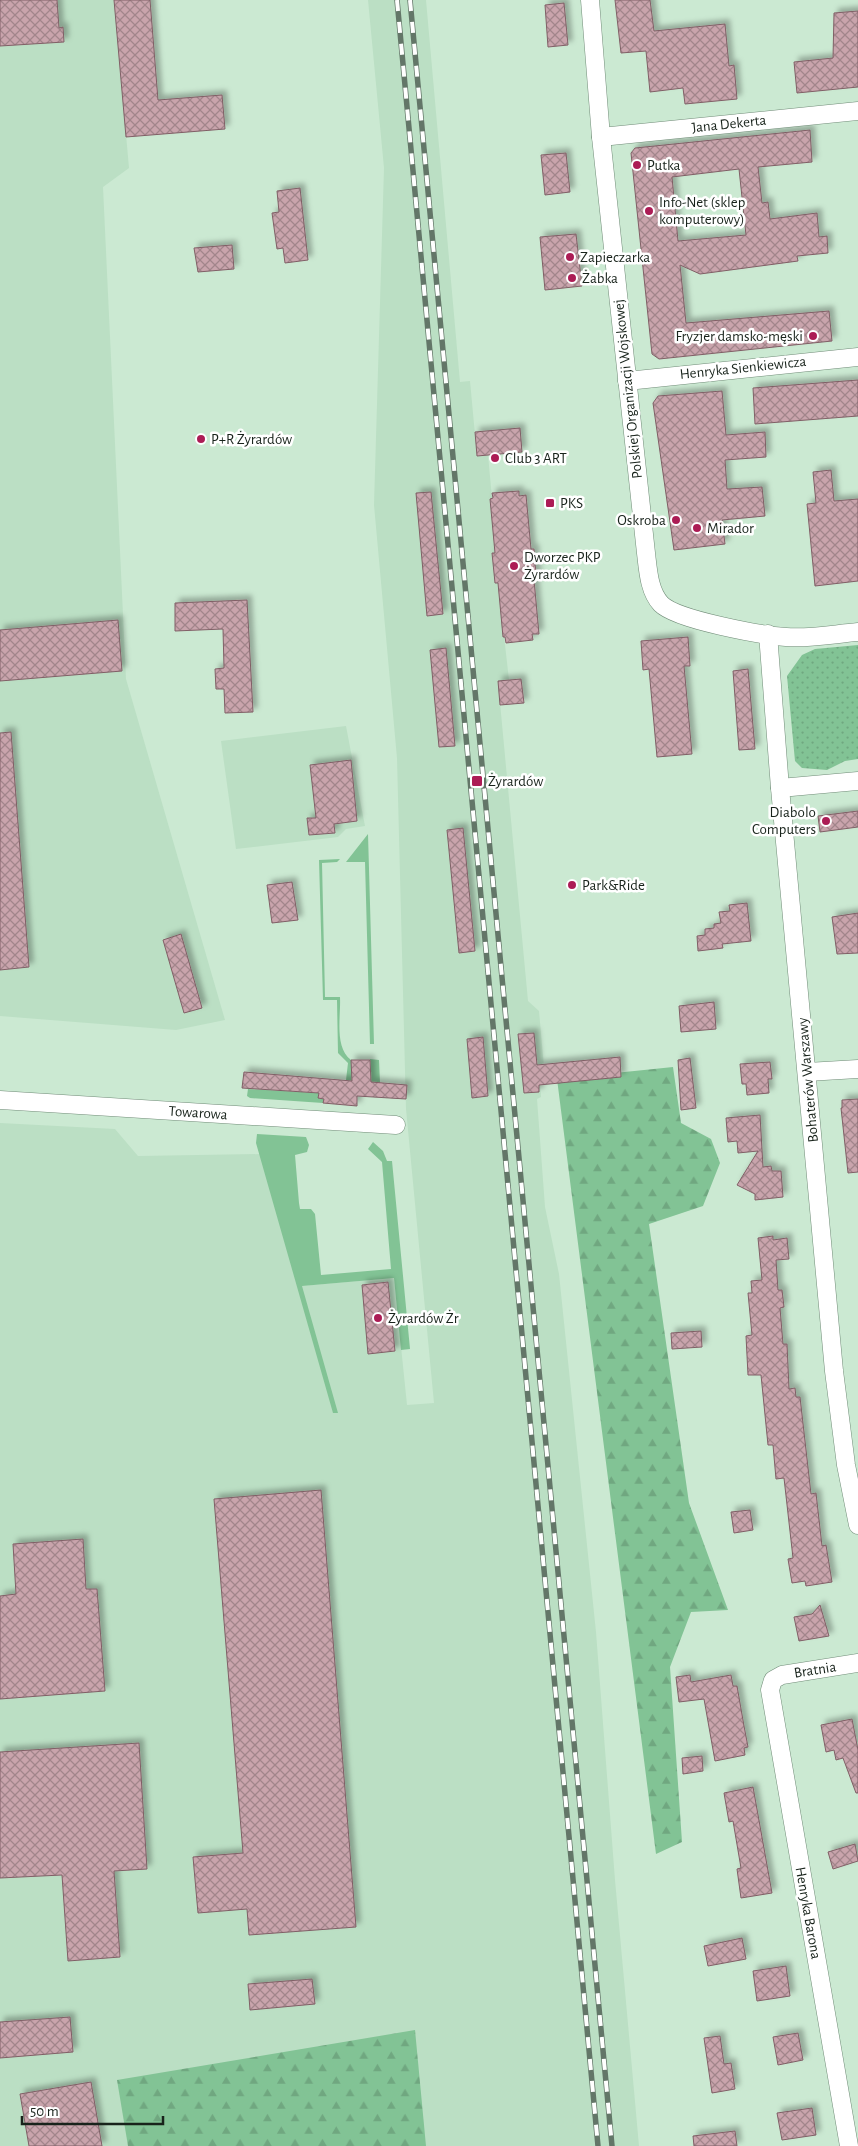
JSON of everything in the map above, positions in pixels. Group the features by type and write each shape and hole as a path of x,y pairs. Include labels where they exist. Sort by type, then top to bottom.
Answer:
{"street":[{"name":"Polskiej Organizacji Wojskowej","path":"590,0 601,137 627,381 649,574 656,596 668,608 692,619 768,634 785,637 807,637 858,632"},
{"name":"Jana Dekerta","path":"601,137 858,112"},
{"name":"Henryka Sienkiewicza","path":"627,381 858,357"},
{"name":"Bohaterów Warszawy","path":"768,634 780,788 834,1370 846,1465 858,1525"},
{"path":"780,788 858,781"},
{"path":"807,1072 858,1069"},
{"name":"Towarowa","path":"0,1100 396,1125"},
{"name":"Bratnia","path":"773,1680 782,1675 858,1663"},
{"name":"Henryka Barona","path":"773,1680 770,1690 849,2146"}],"shaded area":[{"path":"0,0 114,0 129,168 103,187 126,679 225,1020 176,1030 0,1016"},
{"path":"368,0 426,0 460,382 470,381 477,456 488,455 495,553 492,553 495,583 498,583 509,680 498,682 528,1001 539,1011 544,1067 540,1081 541,1097 537,1099 545,1207 559,1274 596,1632 615,1880 639,2146 0,2146 0,1123 115,1129 138,1156 263,1154 301,1286 394,1278 407,1405 434,1403 406,1109 397,758 374,505 384,168"},
{"path":"346,726 365,826 346,829 338,837 236,849 221,741"}],"green space":[{"path":"858,645 858,759 845,761 827,770 802,768 795,761 787,676 802,655 815,649"},
{"path":"368,834 374,1044 370,1044 365,862 346,862"},
{"path":"340,859 337,862 322,863 325,997 340,997 340,1040 342,1047 351,1060 352,1077 371,1077 370,1059 379,1060 380,1083 346,1080 348,1063 338,1053 337,1000 323,1000 319,860"},
{"path":"673,1067 681,1123 711,1139 720,1163 703,1206 649,1224 689,1503 728,1610 691,1612 670,1667 682,1842 656,1854 557,1079"},
{"path":"248,1089 319,1093 319,1098 324,1099 323,1103 250,1098 247,1096"},
{"path":"257,1134 306,1137 309,1145 307,1152 295,1155 299,1203 300,1209 311,1209 315,1214 321,1275 391,1269 382,1162 368,1149 373,1142 383,1151 387,1161 392,1161 410,1349 401,1350 394,1278 302,1286 338,1413 333,1413 256,1143"},
{"path":"415,2030 426,2146 128,2146 117,2080"}],"building":[{"path":"0,0 57,0 59,28 63,27 64,42 0,46"},
{"path":"114,0 150,0 158,100 222,95 225,129 126,137"},
{"path":"615,0 650,0 654,31 725,24 729,66 734,65 737,99 685,104 683,88 650,92 646,51 621,53"},
{"path":"564,3 568,45 548,47 545,5"},
{"path":"858,11 858,87 797,93 794,62 833,58 834,13"},
{"path":"810,130 812,162 758,167 762,203 768,202 770,219 817,213 819,237 827,236 828,253 797,256 798,261 700,274 680,265 686,323 829,311 832,341 659,359 652,354 631,153 635,148","holes":["739,169 746,235 678,241 672,177"]},
{"path":"566,153 570,192 545,195 541,155"},
{"path":"300,188 308,260 285,263 283,248 277,249 272,213 279,212 277,191"},
{"path":"576,234 582,286 545,290 540,237"},
{"path":"232,245 234,269 198,272 194,248"},
{"path":"858,380 858,416 755,424 753,388"},
{"path":"722,391 726,435 765,432 766,457 725,460 727,489 762,487 765,516 722,520 725,544 674,550 653,403 658,396"},
{"name":"Club 3 ART","path":"520,428 522,452 477,456 475,432"},
{"path":"831,470 834,501 858,499 858,581 815,586 807,504 816,503 813,472"},
{"name":"Dworzec PKP Żyrardów","path":"519,491 519,496 526,495 531,549 534,549 537,579 534,580 539,634 532,634 533,640 506,643 505,637 503,637 498,583 495,583 492,553 495,553 490,499 493,498 492,493"},
{"path":"431,492 443,614 427,616 416,493"},
{"path":"247,600 253,712 225,713 224,689 216,689 215,669 224,668 223,629 175,631 175,603"},
{"path":"118,620 122,671 0,681 0,630"},
{"path":"688,637 690,666 684,666 692,754 657,757 649,669 643,670 641,641"},
{"path":"446,648 455,746 439,747 430,650"},
{"path":"748,669 755,749 739,750 733,671"},
{"path":"521,679 524,703 500,705 498,681"},
{"path":"11,732 29,967 0,970 0,733"},
{"path":"351,760 357,821 334,824 335,833 309,835 307,818 316,818 310,765"},
{"path":"858,811 858,827 820,832 818,816"},
{"path":"463,828 475,951 459,953 447,830"},
{"path":"292,882 298,920 272,923 267,885"},
{"path":"747,903 751,941 722,944 723,948 698,951 697,936 705,935 705,929 714,928 714,924 721,923 719,912 730,911 729,905"},
{"path":"858,913 858,953 837,954 832,917"},
{"path":"181,934 202,1008 184,1013 163,940"},
{"path":"714,1002 716,1029 681,1032 679,1006"},
{"path":"534,1033 537,1065 620,1057 621,1077 539,1085 539,1092 524,1093 518,1034"},
{"path":"483,1037 488,1096 472,1098 467,1039"},
{"path":"690,1058 696,1108 681,1110 678,1060"},
{"path":"351,1060 370,1060 371,1082 407,1085 406,1099 357,1096 357,1106 323,1103 324,1099 318,1098 319,1093 242,1088 244,1072 352,1081"},
{"path":"770,1062 772,1079 768,1079 769,1093 747,1095 746,1084 742,1084 740,1064"},
{"path":"858,1099 858,1172 848,1173 841,1108 842,1100"},
{"path":"760,1115 763,1167 771,1166 772,1171 781,1171 783,1197 755,1200 755,1194 737,1185 758,1151 738,1153 737,1141 728,1142 726,1118"},
{"path":"773,1236 773,1240 787,1238 789,1259 776,1260 778,1290 782,1290 784,1307 780,1308 783,1344 787,1344 789,1389 795,1388 796,1397 800,1397 811,1494 816,1493 822,1546 826,1545 832,1582 806,1586 805,1581 792,1583 788,1559 793,1558 784,1478 776,1479 773,1445 768,1445 761,1375 748,1375 746,1336 752,1335 748,1293 752,1293 751,1281 762,1280 758,1238"},
{"name":"Żyrardów Żr","path":"388,1282 395,1351 368,1354 362,1285"},
{"path":"701,1331 702,1347 672,1349 671,1333"},
{"path":"321,1490 356,1927 249,1935 247,1909 198,1913 193,1857 243,1853 214,1499"},
{"path":"750,1510 753,1530 734,1533 731,1512"},
{"path":"83,1539 86,1589 97,1589 105,1691 0,1699 0,1596 16,1594 13,1544"},
{"path":"820,1605 829,1636 799,1641 794,1617 812,1614"},
{"path":"690,1675 691,1682 731,1675 733,1686 737,1686 748,1747 744,1748 745,1755 715,1761 704,1699 679,1702 676,1677"},
{"path":"852,1719 858,1750 858,1793 856,1793 843,1758 836,1760 834,1750 826,1752 821,1725"},
{"path":"139,1743 147,1869 114,1871 120,1957 68,1961 62,1875 0,1878 0,1752"},
{"path":"702,1756 703,1771 683,1774 682,1758"},
{"path":"753,1787 772,1893 741,1898 737,1869 741,1868 733,1821 729,1822 724,1793"},
{"path":"855,1844 858,1861 833,1869 828,1852"},
{"path":"742,1938 746,1959 708,1966 704,1946"},
{"path":"786,1966 790,1996 757,2001 753,1971"},
{"path":"312,1979 315,2004 250,2010 248,1984"},
{"path":"70,2017 73,2052 0,2058 0,2022"},
{"path":"798,2033 803,2060 778,2065 773,2037"},
{"path":"720,2036 724,2064 731,2063 735,2089 712,2093 704,2038"},
{"path":"91,2082 102,2146 29,2146 20,2094"},
{"path":"812,2108 816,2135 782,2140 777,2113"},
{"path":"735,2131 737,2146 694,2146 693,2136"}],"railway":[{"path":"397,0 598,2146"},
{"path":"410,0 612,2146"}],"place":[{"name":"Putka","path":"637,165"},
{"name":"Info-Net (sklep komputerowy)","path":"649,211"},
{"name":"Zapieczarka","path":"570,257"},
{"name":"Żabka","path":"572,278"},
{"name":"Fryzjer damsko-męski","path":"813,336"},
{"name":"P+R Żyrardów","path":"201,439"},
{"name":"Club 3 ART","path":"495,458"},
{"name":"PKS","path":"550,503"},
{"name":"Oskroba","path":"676,520"},
{"name":"Mirador","path":"697,528"},
{"name":"Dworzec PKP Żyrardów","path":"514,566"},
{"name":"Żyrardów","path":"477,781"},
{"name":"Diabolo Computers","path":"826,821"},
{"name":"Park&Ride","path":"572,885"},
{"name":"Żyrardów Żr","path":"378,1318"}]}
